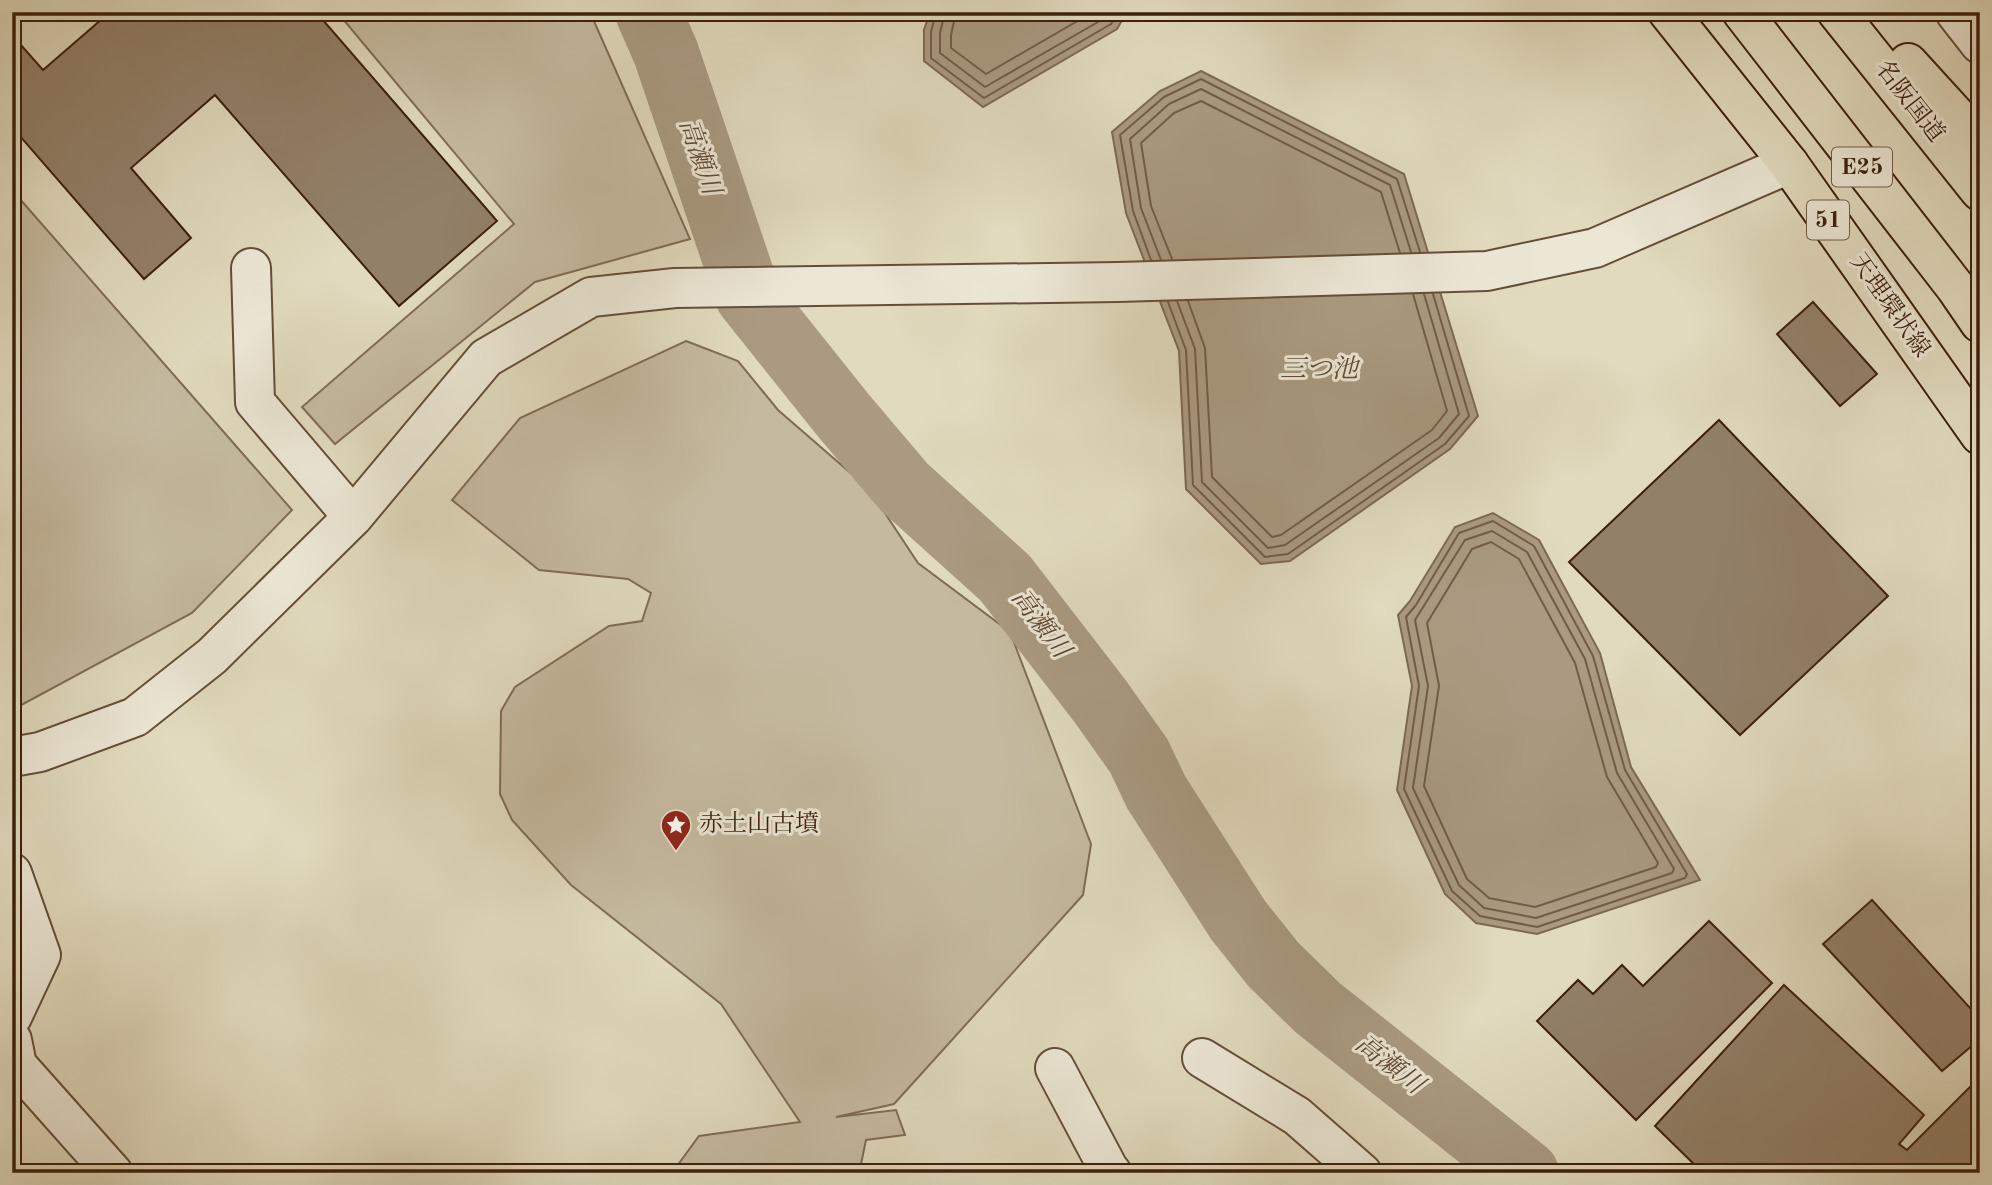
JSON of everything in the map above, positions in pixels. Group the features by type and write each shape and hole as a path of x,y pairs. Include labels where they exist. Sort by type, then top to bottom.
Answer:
{"main road":[{"name":"天理環状線","path":"1668,12 1789,164 1980,435"},
{"name":"E25","path":"1742,12 1956,288 1980,323"},
{"name":"E25","path":"1768,12 1980,279"},
{"name":"名阪国道","path":"1838,12 1980,191"},
{"path":"1862,12 1980,142"}],"street":[{"path":"1955,12 1980,44"},
{"path":"12,757 40,752 135,717 212,656 353,517 486,358 591,297 675,288 809,284 1118,282 1487,271 1595,247 1789,164"},
{"path":"251,268 255,402 353,517"},
{"path":"12,873 41,955 12,1017"},
{"path":"12,1040 18,1065 113,1173"},
{"path":"1202,1058 1297,1116 1362,1173"},
{"path":"1055,1068 1112,1173"}],"shaded area":[{"path":"337,12 590,12 690,239 535,282 335,444 302,407 514,224"},
{"path":"12,190 292,510 192,613 12,710"},
{"path":"686,341 738,361 778,410 869,489 918,563 1010,632 1091,844 1083,895 894,1104 836,1117 896,1110 905,1135 866,1140 860,1169 868,1173 672,1173 699,1136 800,1122 721,1004 571,885 512,820 500,794 501,711 515,687 609,626 642,621 651,593 628,579 539,570 452,500 520,418"}],"water":[{"path":"930,12 1127,12 1117,29 983,107 924,61 924,30"},
{"name":"三つ池","path":"1201,71 1404,174 1478,416 1450,449 1290,561 1261,564 1186,489 1179,351 1126,213 1112,132 1160,91"},
{"path":"1493,513 1539,540 1600,653 1631,767 1700,880 1537,934 1476,923 1445,894 1397,790 1412,686 1398,615 1410,601 1455,527"}],"building":[{"path":"110,12 316,12 497,221 399,306 215,95 131,168 191,238 144,279 12,127 12,35 43,70"},
{"path":"1813,302 1877,374 1840,406 1777,334"},
{"path":"1719,420 1888,596 1740,735 1569,562"},
{"path":"1872,900 1980,1019 1980,1039 1942,1071 1823,944"},
{"path":"1709,921 1772,983 1636,1120 1537,1021 1578,980 1593,994 1622,965 1643,986"},
{"path":"1784,985 1924,1115 1899,1144 1907,1150 1980,1077 1980,1173 1882,1173 1875,1166 1868,1173 1703,1173 1655,1126"}],"waterway":[{"name":"高瀬川","path":"648,12 666,53 748,296 904,487 1005,578 1139,756 1156,792 1238,920 1273,964 1318,1008 1526,1173"}],"place":[{"name":"赤土山古墳","path":"676,852"}]}
